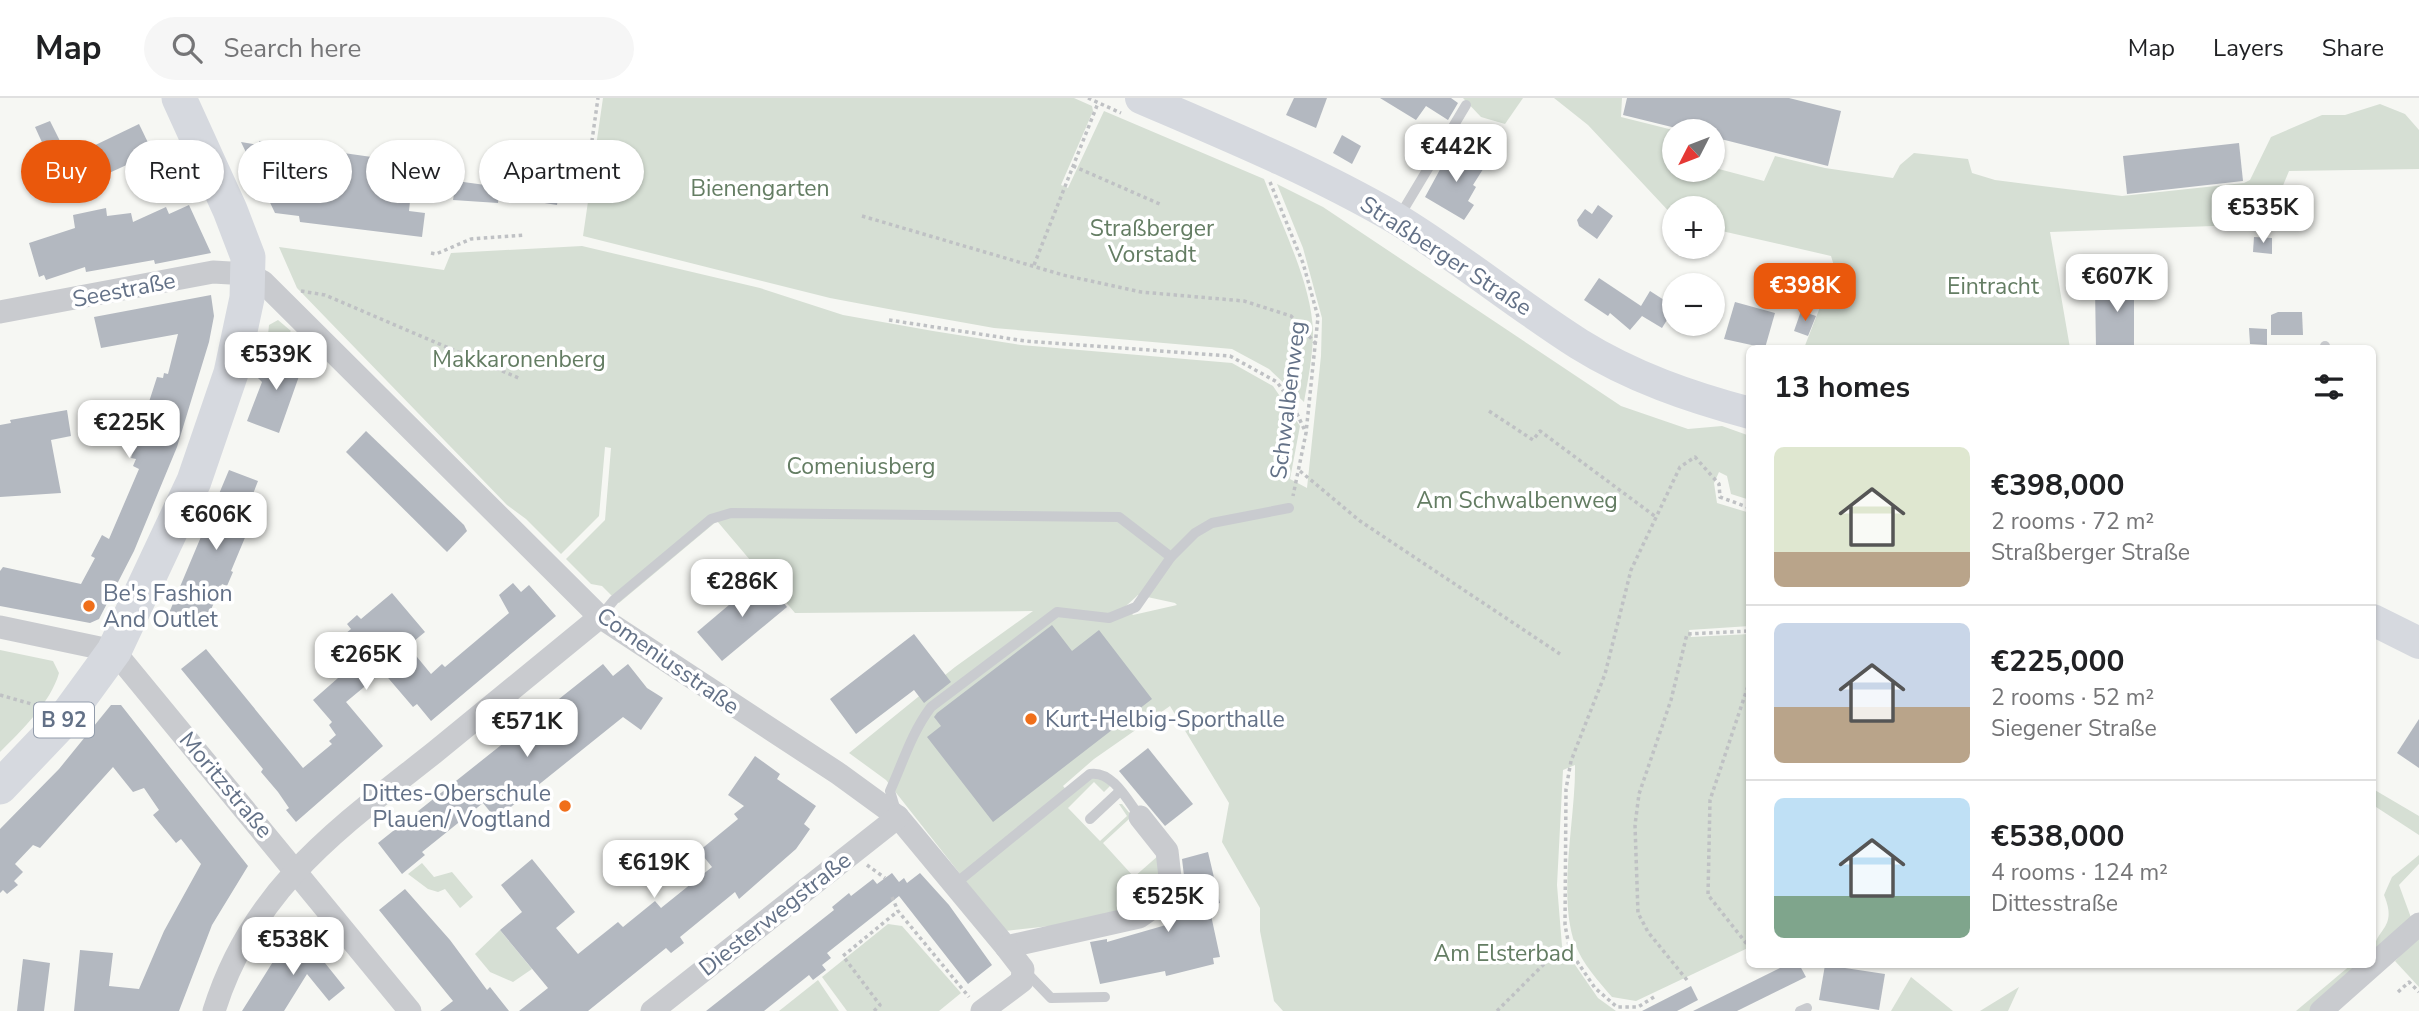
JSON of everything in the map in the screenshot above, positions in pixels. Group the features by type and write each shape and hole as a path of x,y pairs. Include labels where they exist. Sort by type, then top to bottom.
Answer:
{"main road":[{"name":"B 92","path":"0,787 63,720 114,651 178,519 205,455 231,373 248,274 245,247 178,98"},
{"name":"Straßberger Straße","path":"1137,108 1319,175 1397,220 1580,344 1673,390 1746,412"},
{"path":"2376,622 2419,643"}],"street":[{"name":"Seestraße","path":"0,312 214,272 248,274"},
{"name":"Comeniusstraße","path":"248,274 276,293 600,617 839,774 898,817 1023,970"},
{"path":"214,1011 226,976 246,938 274,893 296,869 348,820 600,617"},
{"path":"0,627 114,651"},
{"name":"Moritzstraße","path":"114,651 296,869 410,1011"},
{"name":"Diesterwegstraße","path":"652,1011 898,817"},
{"path":"1006,947 1139,917 1160,903 1170,877 1167,850 1140,817"},
{"path":"2376,962 2419,924"},
{"path":"2320,1011 2369,968"},
{"path":"978,1006 1022,981 1023,970"}],"lane":[{"path":"1397,220 1466,105"},
{"path":"898,817 890,791 911,747 916,726 931,706 1057,612 1109,618 1136,607 1171,557 1195,533 1212,523 1289,508"},
{"path":"600,617 614,600 711,519 731,513 1119,517 1171,557"},
{"path":"955,884 1090,774 1099,772 1107,777 1140,817"},
{"path":"1090,819 1120,791"},
{"path":"1023,970 1051,998 1105,997"}],"path":[{"path":"592,140 597,98"},
{"path":"1088,98 1098,103 1137,108"},
{"path":"1034,265 1098,103"},
{"path":"1073,166 1162,205"},
{"name":"Schwalbenweg","path":"1275,181 1268,178 1303,263 1318,317 1306,433 1300,471 1289,508"},
{"path":"862,216 1063,275 1141,292 1244,301 1291,316 1317,345"},
{"path":"431,253 436,254 471,239 525,235"},
{"path":"296,293 305,290 325,295 521,379"},
{"path":"890,320 1025,341 1230,356 1277,382 1306,433"},
{"path":"253,370 292,334"},
{"path":"1489,411 1534,440 1540,431 1656,517"},
{"path":"1654,997 1638,1007 1617,1007 1595,988 1570,951 1565,906 1566,789 1571,761 1605,674 1631,570 1680,467 1695,457 1719,484 1720,497 1746,507"},
{"path":"1300,471 1360,521 1560,654"},
{"path":"1687,980 1648,932 1638,914 1635,825 1639,794 1671,701 1687,634 1746,632"},
{"path":"1746,692 1710,800 1708,895 1746,942"},
{"path":"0,695 43,708"},
{"path":"892,897 898,911 978,1006"},
{"path":"874,1011 880,1005 843,956 898,911"},
{"path":"1497,1011 1552,956 1570,951"},
{"path":"2398,992 2409,982 2419,992"}],"green space":[{"name":"Straßberger Vorstadt","path":"603,98 1074,98 1092,106 1093,111 1061,185 1068,188 1104,111 1264,179 1302,274 1311,313 1312,350 1304,402 1269,369 1232,349 994,328 830,298 583,236 588,203 644,203 644,140 597,140"},
{"path":"1463,98 1523,98 1505,124 1481,117"},
{"name":"Eintracht","path":"1554,98 1622,98 1621,117 1662,127 1662,182 1726,182 1726,171 1764,181 1775,156 1825,168 1893,178 1900,165 1914,153 1968,159 1972,173 1995,180 2122,196 2244,183 2250,180 2271,137 2322,115 2345,115 2380,104 2405,114 2419,130 2419,169 2289,171 2267,224 2050,232 2069,345 1805,345 1835,269 1831,256 1725,232 1725,196 1662,196 1662,204 1588,125"},
{"path":"1277,184 1323,207 1621,406 1688,429 1722,426 1746,435 1746,499 1731,494 1727,476 1719,472 1714,483 1717,503 1746,512 1746,626 1689,630 1691,637 1746,634 1746,949 1636,1001 1612,997 1582,958 1570,924 1567,879 1575,765 1563,770 1557,885 1562,946 1598,998 1616,1011 1283,1011 1274,1001 1260,931 1260,908 1222,842 1229,803 1170,706 1094,759 1063,786 1070,794 1088,779 1100,777 1110,786 1104,792 1094,782 1068,808 1100,841 1127,816 1119,804 1122,804 1141,827 1129,819 1103,843 1134,877 1159,855 1163,860 1150,904 1050,926 1005,931 886,780 849,753 955,667 1033,611 795,613 717,521 619,603 602,586 591,584 566,559 605,520 611,448 605,447 599,516 561,554 526,519 507,505 297,288 279,247 444,270 451,253 582,246 760,288 843,315 1021,345 1232,363 1273,386 1300,426 1290,479 1307,488 1321,356 1322,318 1303,248","holes":["1138,595 1177,605 1133,615 1126,606"]},
{"path":"278,320 291,331 266,355 269,325"},
{"path":"0,650 53,661 59,673 42,705 0,752"},
{"path":"2376,791 2419,816 2419,835 2376,807"},
{"path":"2419,855 2419,864 2399,885 2413,923 2376,954 2376,942 2389,916 2384,895 2392,877"},
{"path":"422,863 434,877 452,872 473,897 460,908 445,889 438,892 428,889 408,874"},
{"path":"888,924 902,926 961,993 939,1011 847,1011 822,977"},
{"path":"500,930 532,969 513,982 490,972 475,954"},
{"path":"2419,936 2419,987 2395,961"},
{"path":"2347,968 2360,968 2311,1011 2296,1011"},
{"path":"1911,977 1953,1011 1891,1011"},
{"path":"818,980 839,1011 779,1011"},
{"path":"2019,987 2008,1011 1980,1011"}],"building":[{"path":"1294,98 1327,98 1316,128 1286,115"},
{"path":"1380,98 1451,98 1458,103 1448,120 1426,106 1416,120"},
{"path":"1627,98 1789,98 1841,111 1828,166 1726,140 1726,119 1662,119 1662,125 1623,115"},
{"path":"50,121 60,140 41,140 35,127"},
{"path":"139,124 147,140 125,140 125,166 111,172 111,140 106,140"},
{"path":"1342,135 1361,146 1352,164 1333,153"},
{"path":"2239,143 2243,181 2127,194 2123,156"},
{"path":"1459,148 1485,166 1473,185 1476,187 1468,201 1474,205 1464,220 1425,197 1443,164 1446,167"},
{"path":"352,154 366,156 366,203 410,203 409,211 425,213 422,237 300,222 299,216 275,213 270,203 352,203"},
{"path":"465,182 479,184 479,202 465,201"},
{"path":"189,205 211,253 155,264 154,260 86,272 85,267 46,280 44,275 39,277 29,243 75,228 73,215 106,208 107,216 131,213 133,222 166,207 169,214"},
{"path":"1598,205 1613,216 1597,239 1579,226 1577,220 1585,209 1592,214"},
{"path":"2254,237 2272,238 2272,254 2253,252"},
{"path":"1599,278 1641,306 1650,291 1662,299 1662,328 1642,316 1630,330 1610,313 1608,316 1584,300"},
{"path":"2115,279 2145,279 2145,295 2134,295 2134,345 2096,345 2095,289 2115,290"},
{"path":"211,295 214,316 209,342 177,447 134,551 99,619 90,623 0,606 0,571 3,567 81,584 95,558 91,556 102,535 109,539 139,469 133,466 136,459 131,458 157,377 163,378 164,373 168,374 178,334 101,348 94,317"},
{"path":"1735,302 1775,313 1766,345 1724,339"},
{"path":"1801,311 1816,316 1808,336 1794,331"},
{"path":"2278,312 2302,312 2303,335 2271,335 2271,315"},
{"path":"2249,328 2267,329 2267,345 2250,344"},
{"path":"290,347 304,362 279,433 247,421 262,382 258,378"},
{"path":"67,410 71,436 51,440 61,493 0,497 0,425 11,423 10,420"},
{"path":"366,431 464,525 467,531 447,552 346,452"},
{"path":"229,470 258,481 246,512 250,513 245,527 249,528 231,571 233,572 227,586 222,584 210,612 213,613 203,630 169,613"},
{"path":"762,577 787,607 722,661 697,632"},
{"path":"513,583 521,592 529,585 556,616 431,721 417,704 413,707 383,672 381,673 346,702 383,746 296,822 286,810 289,808 278,792 261,772 263,769 181,669 206,649 303,768 332,744 329,741 336,735 329,725 332,722 313,700 363,656 345,634 351,629 347,624 357,615 361,619 392,593 425,632 408,646 431,674 442,664 445,667 509,613 499,595"},
{"name":"Kurt-Helbig-Sporthalle","path":"1052,625 1072,651 1099,630 1152,699 993,822 927,737 941,726 934,717 937,713"},
{"path":"914,634 951,682 924,703 914,690 856,734 830,699"},
{"path":"603,664 613,676 628,664 647,688 663,698 641,730 623,717 496,819 483,803 422,852 425,855 402,874 378,843"},
{"path":"111,705 121,705 248,866 212,925 179,1011 74,1011 80,950 113,953 109,986 139,989 164,931 201,864 181,839 176,843 153,815 159,810 144,788 133,792 113,767 40,848 33,845 15,864 23,872 14,881 18,885 7,894 3,890 0,893 0,829 59,769"},
{"path":"2419,719 2419,768 2397,753"},
{"path":"1148,748 1193,804 1165,826 1119,771"},
{"path":"755,756 780,774 777,779 816,806 804,824 810,829 796,849 739,899 735,892 680,937 684,943 671,953 666,948 588,1011 519,1011 548,988 500,930 522,912 501,885 532,859 575,912 556,928 578,954 618,922 623,927 655,901 661,908 712,867 699,851 738,819 734,814 744,806 728,795"},
{"path":"1208,852 1220,903 1209,906 1220,957 1213,958 1214,964 1166,976 1165,971 1100,984 1090,942 1107,939 1107,942 1166,925 1165,919 1176,917 1175,910 1182,909 1178,894 1184,876 1182,859"},
{"path":"892,873 899,882 904,878 907,883 920,873 949,905 992,965 968,984 899,896 827,953 831,958 822,965 826,970 813,980 809,975 764,1011 706,1011 834,910 832,907 849,893 851,896 873,879 877,884"},
{"path":"405,889 450,940 487,990 490,987 509,1011 440,1011 453,1001 379,910"},
{"path":"291,933 301,933 345,988 329,1001 307,974 284,1011 242,1011"},
{"path":"23,959 50,963 44,1011 17,1011"},
{"path":"1780,968 1801,968 1806,977 1737,1011 1693,1011"},
{"path":"1824,968 1885,974 1879,1010 1819,1000"},
{"path":"1691,986 1698,1000 1677,1011 1642,1011"}],"place":[{"name":"Be's Fashion And Outlet","path":"89,606"},
{"name":"Kurt-Helbig-Sporthalle","path":"1031,719"},
{"name":"Dittes-Oberschule Plauen/ Vogtland","path":"565,806"}],"park label":[{"name":"Bienengarten","path":"760,188"},
{"name":"Makkaronenberg","path":"519,359"},
{"name":"Comeniusberg","path":"861,466"},
{"name":"Am Schwalbenweg","path":"1517,500"},
{"name":"Am Elsterbad","path":"1504,953"}]}
